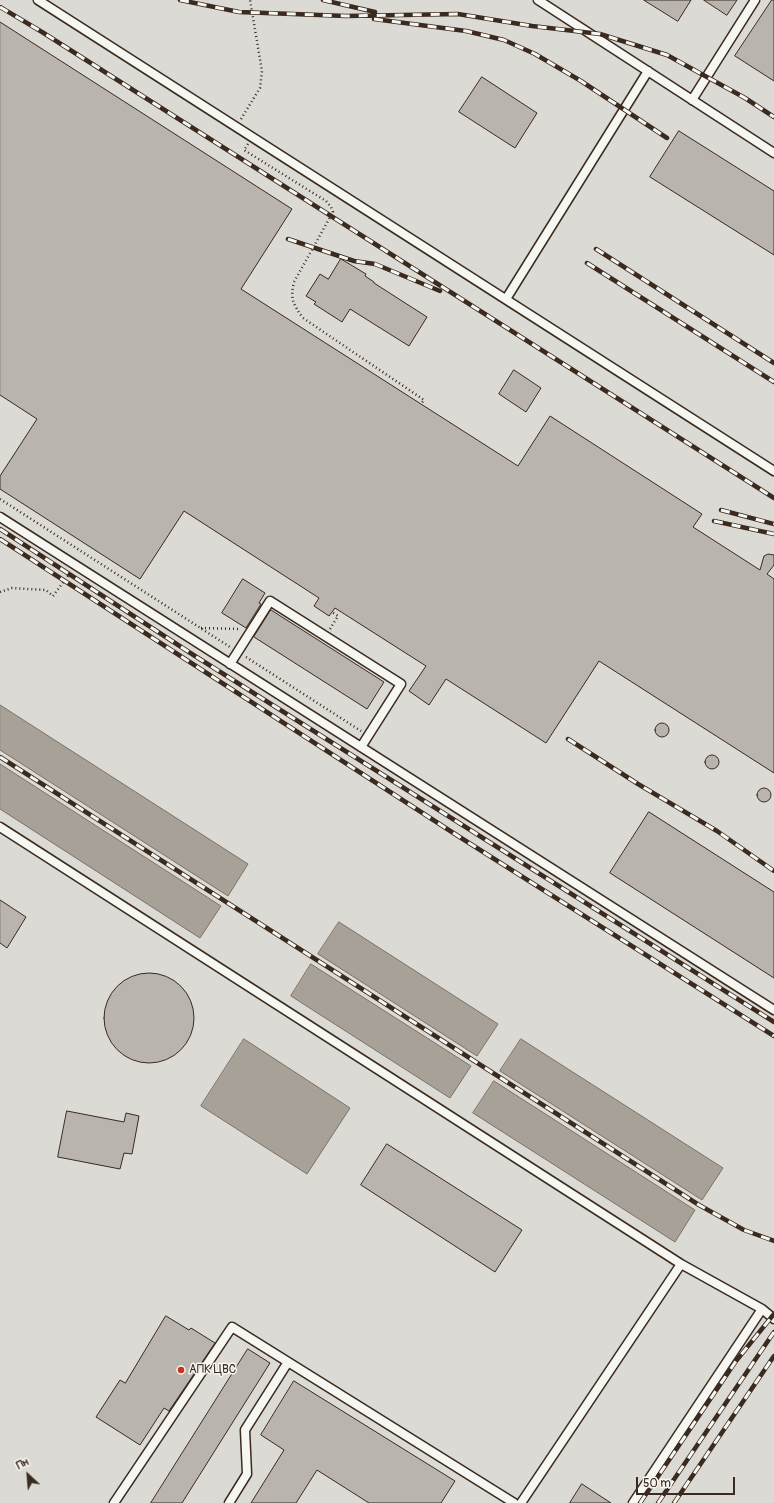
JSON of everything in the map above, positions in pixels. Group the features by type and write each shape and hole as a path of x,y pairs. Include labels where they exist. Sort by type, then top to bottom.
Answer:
{"lane":[{"path":"38,0 774,472"},
{"path":"538,0 774,153"},
{"path":"692,100 755,0"},
{"path":"506,300 648,72"},
{"path":"0,517 774,1010"},
{"path":"230,664 270,601 401,684 361,747"},
{"path":"0,827 681,1264 762,1309 774,1319"},
{"path":"521,1503 681,1264"},
{"path":"633,1503 762,1309"},
{"path":"114,1503 232,1327 514,1503"},
{"path":"229,1503 247,1474 246,1430 288,1362"}],"path":[{"path":"240,120 260,88 262,71 250,0"},
{"path":"244,150 326,201 333,212 294,282 291,294 295,306 303,318 424,400 421,404"},
{"path":"0,499 368,735"},
{"path":"0,592 12,588 46,590 53,596 76,566"},
{"path":"332,612 338,616"},
{"path":"200,628 252,630"}],"shaded area":[{"path":"0,0 774,0 774,1503 0,1503"},
{"path":"0,705 248,864 228,896 0,750"},
{"path":"0,764 221,906 200,938 0,809"},
{"path":"339,922 498,1024 477,1056 318,954"},
{"path":"311,964 471,1066 450,1098 291,996"},
{"path":"244,1039 350,1108 307,1174 201,1106"},
{"path":"521,1039 723,1168 702,1200 500,1071"},
{"path":"494,1081 695,1210 675,1242 473,1113"}],"building":[{"path":"644,0 691,0 678,21"},
{"path":"704,0 737,0 727,15"},
{"path":"772,0 774,0 774,81 735,56"},
{"path":"0,22 292,209 241,289 518,466 550,416 702,514 693,527 760,570 764,556 768,554 774,555 774,565 767,574 774,579 774,773 599,661 546,743 446,679 429,705 409,691 426,666 335,608 329,616 314,606 319,598 184,511 140,579 0,489 0,476 37,419 0,395"},
{"path":"482,77 537,113 515,148 459,112"},
{"path":"679,131 774,191 774,255 650,177"},
{"path":"341,259 366,274 365,276 374,283 427,317 409,346 350,309 342,322 314,304 316,302 306,296 320,274 328,279"},
{"path":"514,370 541,388 526,412 499,394"},
{"path":"243,579 265,593 259,603 261,604 246,628 222,613"},
{"path":"271,610 384,682 367,709 254,637"},
{"path":"662,723 667,725 669,730 667,735 662,737 657,735 655,730 657,725"},
{"path":"712,755 717,757 719,762 717,767 712,769 707,767 705,762 707,757"},
{"path":"764,788 769,790 771,795 769,800 764,802 759,800 757,795 759,790"},
{"path":"649,812 774,892 774,978 610,873"},
{"path":"0,900 26,917 7,948 0,943"},
{"path":"149,973 166,977 181,986 190,1001 194,1018 190,1035 181,1050 166,1059 149,1063 132,1059 117,1050 108,1035 104,1018 108,1001 117,986 132,977"},
{"path":"67,1111 124,1122 126,1113 139,1116 132,1154 124,1153 120,1169 58,1157"},
{"path":"387,1144 522,1230 495,1272 361,1185"},
{"path":"166,1316 189,1330 191,1328 215,1343 169,1411 164,1408 140,1445 96,1417 120,1380 125,1383"},
{"path":"248,1349 270,1363 182,1503 151,1503"},
{"path":"294,1381 455,1481 441,1503 369,1503 317,1470 296,1503 251,1503 284,1450 261,1435"},
{"path":"582,1484 611,1503 570,1503"}],"railway":[{"path":"180,0 239,12 346,16 458,14 532,26 600,34 667,55 745,98 774,117"},
{"path":"323,0 375,12"},
{"path":"0,7 42,32 774,498"},
{"path":"374,19 466,31 504,40 535,54 581,81 667,138"},
{"path":"288,239 354,261 375,264 440,291"},
{"path":"596,249 774,363"},
{"path":"587,263 774,382"},
{"path":"721,510 774,524"},
{"path":"714,521 774,534"},
{"path":"0,529 195,656 774,1022"},
{"path":"0,539 458,836 774,1036"},
{"path":"568,739 638,784 717,831 774,871"},
{"path":"0,757 699,1205 744,1230 774,1241"},
{"path":"640,1503 736,1361 774,1314"},
{"path":"658,1503 774,1332"},
{"path":"674,1503 774,1356"}],"place":[{"name":"АПК ЦВС","path":"181,1370"}]}
